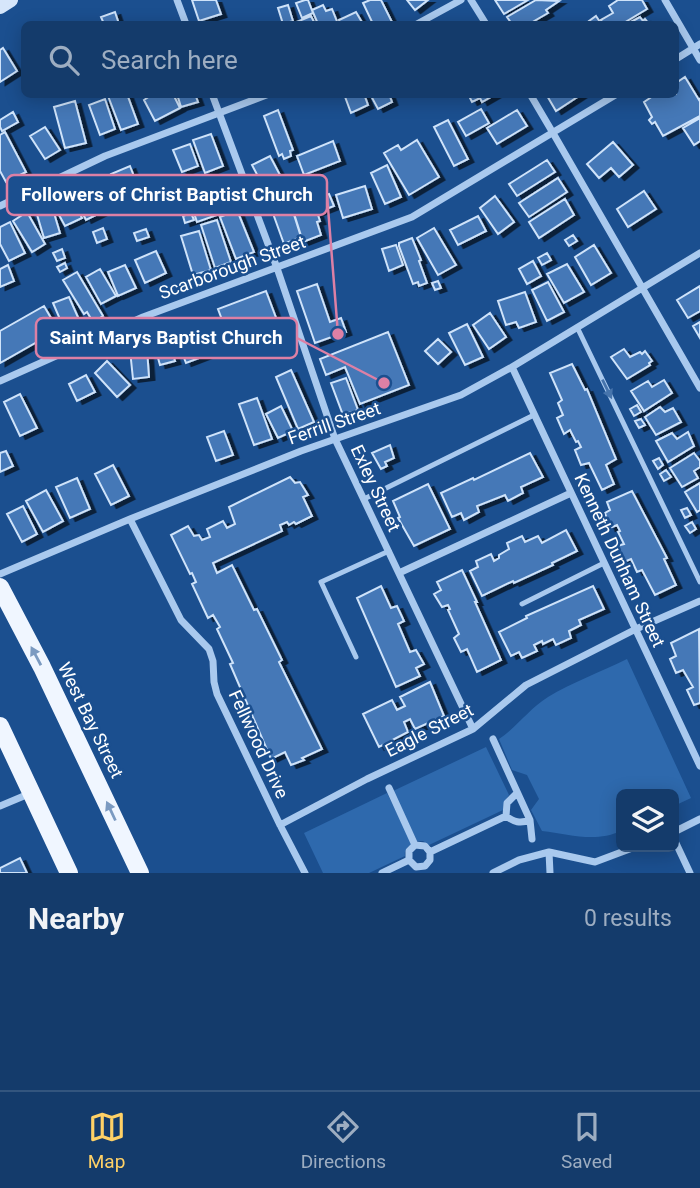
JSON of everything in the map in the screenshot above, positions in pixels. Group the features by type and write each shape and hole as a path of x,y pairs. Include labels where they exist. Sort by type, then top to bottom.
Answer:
{"main road":[{"name":"West Bay Street","path":"0,587 42,667 140,873"},
{"path":"0,726 69,873"}],"street":[{"path":"0,7 11,0"},
{"path":"177,0 185,21"},
{"path":"422,21 461,0"},
{"path":"471,0 484,21"},
{"path":"665,0 696,46 700,60"},
{"path":"679,57 696,46"},
{"name":"Exley Street","path":"213,98 277,268 335,439 474,729"},
{"path":"0,206 104,156 258,98"},
{"path":"532,98 700,388"},
{"name":"Scarborough Street","path":"0,381 143,317 412,217 611,98"},
{"name":"Ferrill Street","path":"0,575 130,519 301,451 461,396 700,253"},
{"name":"Kenneth Dunham Street","path":"512,367 700,766"},
{"path":"399,573 571,493"},
{"name":"Fellwood Drive","path":"130,519 181,620 209,649 214,661 217,694 305,873"},
{"name":"Eagle Street","path":"280,825 367,779 474,729 526,685 636,629 700,601"},
{"path":"493,739 530,820 532,839"},
{"path":"389,788 415,845"},
{"path":"0,806 31,793"},
{"path":"506,816 507,803 517,793"},
{"path":"506,816 517,822 530,820"},
{"path":"430,852 506,816"},
{"path":"679,830 700,819"},
{"path":"415,845 425,845 430,852 426,870 416,867 409,860 409,851 415,845"},
{"path":"679,850 690,873"},
{"path":"549,852 550,873"},
{"path":"493,873 519,860 549,852 595,862 622,852"},
{"path":"382,873 409,860"}],"lane":[{"path":"577,327 700,582"},
{"path":"364,499 534,415"},
{"path":"356,657 321,582 389,551"},
{"path":"522,604 604,563"}],"shaded area":[{"path":"627,659 691,798 679,804 679,789 616,789 616,833 592,837 542,831 531,810 539,799 527,775 512,770 499,739 548,697"},
{"path":"486,747 509,795 503,810 429,845 417,841 393,791"},
{"path":"387,793 412,844 406,849 405,856 369,873 323,873 304,833"}],"building":[{"path":"192,0 216,0 221,14 199,21"},
{"path":"308,0 313,13 302,18 296,3"},
{"path":"381,0 392,21 372,21 363,3"},
{"path":"407,0 428,0 415,10"},
{"path":"495,0 528,0 504,14"},
{"path":"536,0 559,1 546,10 548,13 534,21 510,21 507,17"},
{"path":"618,0 642,0 647,9 627,21 602,21 613,13 609,6"},
{"path":"288,5 293,21 282,21 278,8"},
{"path":"323,5 326,11 332,9 337,21 317,21 312,10"},
{"path":"115,12 118,21 103,21 101,17"},
{"path":"356,12 361,21 340,21"},
{"path":"311,16 314,21 299,21"},
{"path":"3,48 17,71 0,82 0,50"},
{"path":"685,77 700,99 700,116 663,136 655,122 652,124 649,120 652,117 644,102 650,98 679,98 679,81"},
{"path":"109,98 128,98 138,124 121,130"},
{"path":"175,98 180,108 155,121 144,100"},
{"path":"178,98 196,98 198,102 181,107"},
{"path":"345,98 365,98 368,105 351,113"},
{"path":"372,98 390,98 392,102 378,109"},
{"path":"548,98 576,98 556,111"},
{"path":"105,99 115,129 100,135 89,105"},
{"path":"75,101 86,143 65,148 54,107"},
{"path":"481,109 489,123 466,136 458,122"},
{"path":"278,110 293,150 290,151 291,156 284,159 282,154 279,156 264,116"},
{"path":"517,110 527,126 497,144 487,128"},
{"path":"13,112 18,122 2,131 0,120"},
{"path":"700,118 700,141 694,145 683,128"},
{"path":"448,120 468,159 454,166 434,127"},
{"path":"45,127 60,150 45,159 30,136"},
{"path":"5,132 26,172 6,182 0,171 0,135"},
{"path":"211,134 223,166 205,173 193,140"},
{"path":"417,140 439,177 409,195 384,153 398,145 401,150"},
{"path":"333,141 340,161 304,175 297,156"},
{"path":"613,142 633,165 619,177 611,168 599,178 587,164"},
{"path":"190,144 198,166 182,172 173,150"},
{"path":"270,156 280,175 262,184 252,165"},
{"path":"547,160 555,172 517,196 509,184"},
{"path":"387,165 401,197 385,204 371,173"},
{"path":"130,166 140,192 121,200 111,174"},
{"path":"558,178 567,192 529,217 519,203"},
{"path":"90,186 102,212 86,220 73,194"},
{"path":"365,186 372,209 343,218 336,195"},
{"path":"644,191 656,209 628,227 617,209"},
{"path":"70,193 82,218 65,226 52,202"},
{"path":"329,194 334,206 316,213 311,200"},
{"path":"495,196 514,222 498,234 480,208"},
{"path":"308,197 314,213 317,212 321,235 303,242 291,204"},
{"path":"565,199 574,215 539,238 529,222"},
{"path":"290,202 301,237 284,244 271,208"},
{"path":"51,203 60,233 44,238 35,208"},
{"path":"212,203 217,215 197,222 193,210"},
{"path":"237,210 254,252 236,259 220,217"},
{"path":"27,212 45,244 32,252 13,221"},
{"path":"191,213 194,220 185,223 183,216"},
{"path":"478,216 486,231 458,245 450,230"},
{"path":"217,220 231,262 215,268 201,225"},
{"path":"10,222 25,253 9,261 0,244 0,227"},
{"path":"103,228 107,239 97,243 93,232"},
{"path":"434,228 456,265 438,275 417,238"},
{"path":"146,229 149,237 137,241 134,233"},
{"path":"199,231 211,270 193,275 181,236"},
{"path":"573,235 577,241 569,246 565,240"},
{"path":"412,238 427,283 419,286 418,282 413,284 399,246 399,243"},
{"path":"396,245 403,265 389,271 382,249"},
{"path":"594,245 611,273 591,285 575,257"},
{"path":"62,249 65,258 57,261 53,253"},
{"path":"156,251 166,273 145,283 135,260"},
{"path":"547,253 551,260 542,265 538,258"},
{"path":"533,261 541,276 527,284 519,269"},
{"path":"65,263 67,268 60,272 57,267"},
{"path":"567,264 584,292 564,303 547,274"},
{"path":"8,265 14,281 0,287 0,269"},
{"path":"125,265 136,288 118,296 108,272"},
{"path":"100,269 116,296 101,304 86,277"},
{"path":"77,272 103,316 93,322 87,312 84,314 63,280"},
{"path":"438,281 441,288 435,290 432,283"},
{"path":"548,282 564,312 547,321 532,290"},
{"path":"317,284 330,322 341,318 346,332 315,343 297,291"},
{"path":"700,286 700,311 688,318 677,300"},
{"path":"266,291 281,331 267,337 263,329 230,341 218,309"},
{"path":"525,292 536,322 519,328 516,322 506,325 498,301"},
{"path":"69,297 81,324 65,331 53,303"},
{"path":"44,306 58,330 0,363 0,331"},
{"path":"490,313 506,337 489,349 473,325"},
{"path":"700,322 700,338 693,326"},
{"path":"467,324 483,357 465,365 449,333"},
{"path":"196,327 207,355 186,363 175,334"},
{"path":"165,329 175,361 160,365 151,333"},
{"path":"388,332 409,385 360,404 345,367 326,375 320,359"},
{"path":"438,339 451,352 438,364 425,351"},
{"path":"147,349 149,377 133,379 130,350"},
{"path":"624,349 630,357 645,351 652,361 650,365 627,379 611,357"},
{"path":"107,361 130,385 117,397 95,373"},
{"path":"572,364 585,390 587,389 616,459 606,465 614,484 602,490 589,463 581,465 575,450 581,447 578,441 576,442 570,430 564,434 557,418 563,415 558,403 562,400 550,373"},
{"path":"291,370 314,422 298,429 276,377"},
{"path":"86,375 95,392 77,401 69,384"},
{"path":"346,378 358,410 343,415 331,383"},
{"path":"664,380 672,393 644,411 631,391 648,381 652,387"},
{"path":"20,394 37,428 20,436 4,402"},
{"path":"257,398 272,439 254,445 239,404"},
{"path":"637,405 641,412 634,416 630,409"},
{"path":"281,406 293,431 278,438 266,414"},
{"path":"660,407 665,412 673,408 681,422 656,435 645,417"},
{"path":"641,419 645,425 639,428 635,421"},
{"path":"224,431 233,455 216,461 207,437"},
{"path":"688,432 694,446 668,462 656,441 672,433 677,439"},
{"path":"390,445 394,458 385,462 387,466 381,469 372,453"},
{"path":"6,451 13,466 0,472 0,453"},
{"path":"530,453 543,477 521,487 523,493 508,501 505,495 477,506 479,512 464,520 461,513 452,517 441,493"},
{"path":"694,453 700,461 700,467 694,471 698,478 682,487 670,468"},
{"path":"659,458 663,465 658,469 653,461"},
{"path":"113,465 129,496 111,505 95,474"},
{"path":"666,470 671,477 664,481 660,474"},
{"path":"290,477 295,483 300,482 308,495 303,497 312,516 296,524 294,522 289,525 287,522 280,525 282,531 213,563 217,573 232,565 282,660 279,662 322,749 291,765 285,752 271,759 230,664 233,663 217,629 220,627 213,615 208,618 192,584 196,582 192,573 190,574 171,535 188,526 194,536 199,535 202,540 210,537 207,529 223,521 227,528 235,524 229,507"},
{"path":"77,478 90,509 70,518 56,487"},
{"path":"700,483 700,510 697,512 685,492"},
{"path":"428,484 450,529 414,546 398,518 400,517 393,501"},
{"path":"46,490 63,521 43,532 26,501"},
{"path":"632,491 667,558 664,559 676,585 655,595 642,570 637,572 631,559 624,562 617,546 624,544 618,532 620,531 617,525 610,528 605,513 610,510 607,502"},
{"path":"23,506 37,534 22,542 7,514"},
{"path":"687,508 691,515 685,518 681,510"},
{"path":"692,522 696,529 690,533 685,526"},
{"path":"566,530 577,551 552,563 553,565 482,596 470,571 478,567 476,561 491,554 494,561 509,549 507,543 522,536 525,542 538,536 542,543"},
{"path":"462,570 501,660 477,672 467,649 461,652 454,638 459,634 448,605 442,607 434,594 441,590 437,582"},
{"path":"381,586 391,608 397,606 404,621 398,624 410,652 416,650 424,664 416,668 420,676 396,687 357,598"},
{"path":"593,586 604,609 579,620 581,625 569,631 571,638 556,645 553,639 543,644 542,641 534,645 537,651 522,658 519,652 511,656 499,632 527,618 526,616"},
{"path":"699,629 700,703 694,705 687,690 693,687 683,670 676,673 670,659 676,656 671,643"},
{"path":"430,682 444,716 415,729 410,719 404,722 408,732 379,747 363,714 392,700 397,710 405,706 400,697"},
{"path":"20,858 27,873 0,873 0,868"}],"place":[{"name":"Followers of Christ Baptist Church","path":"338,334"},
{"name":"Saint Marys Baptist Church","path":"384,383"}]}
